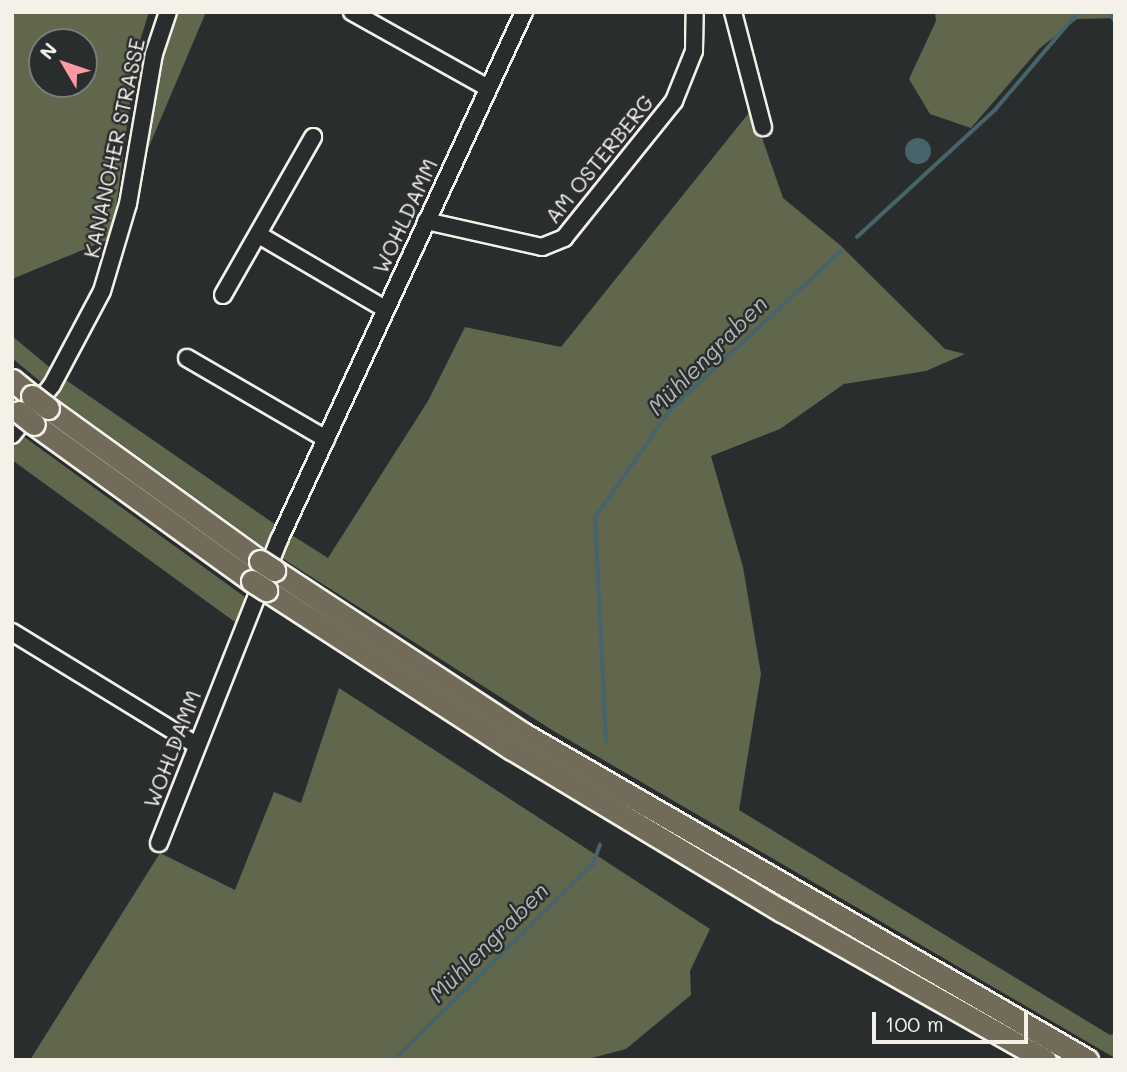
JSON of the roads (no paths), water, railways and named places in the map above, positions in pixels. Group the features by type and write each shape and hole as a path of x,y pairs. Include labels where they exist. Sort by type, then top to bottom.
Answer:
{"highway":[{"path":"12,380 29,409 512,750 770,904 1045,1060"},
{"path":"263,576 522,733 1087,1060"}],"street":[{"name":"KANANOHER STRASSE","path":"12,435 52,385 102,291 128,204 154,54 168,12"},
{"path":"352,12 488,88"},
{"name":"WOHLDAMM","path":"159,843 195,744 278,540 524,12"},
{"name":"AM OSTERBERG","path":"426,221 542,247 564,238 674,101 694,51 695,12"},
{"path":"733,12 764,127"},
{"path":"223,295 313,137"},
{"path":"259,235 386,309"},
{"path":"187,358 326,439"},
{"path":"12,632 195,744"}],"water":[{"path":"918,138 927,142 931,151 927,160 918,164 909,160 905,151 909,142"}],"waterway":[{"name":"Mühlengraben","path":"857,237 995,110 1078,12"},
{"path":"1109,12 1115,21"},
{"name":"Mühlengraben","path":"606,742 595,518 670,410 841,251"},
{"name":"Mühlengraben","path":"394,1060 593,864 600,845"}]}
